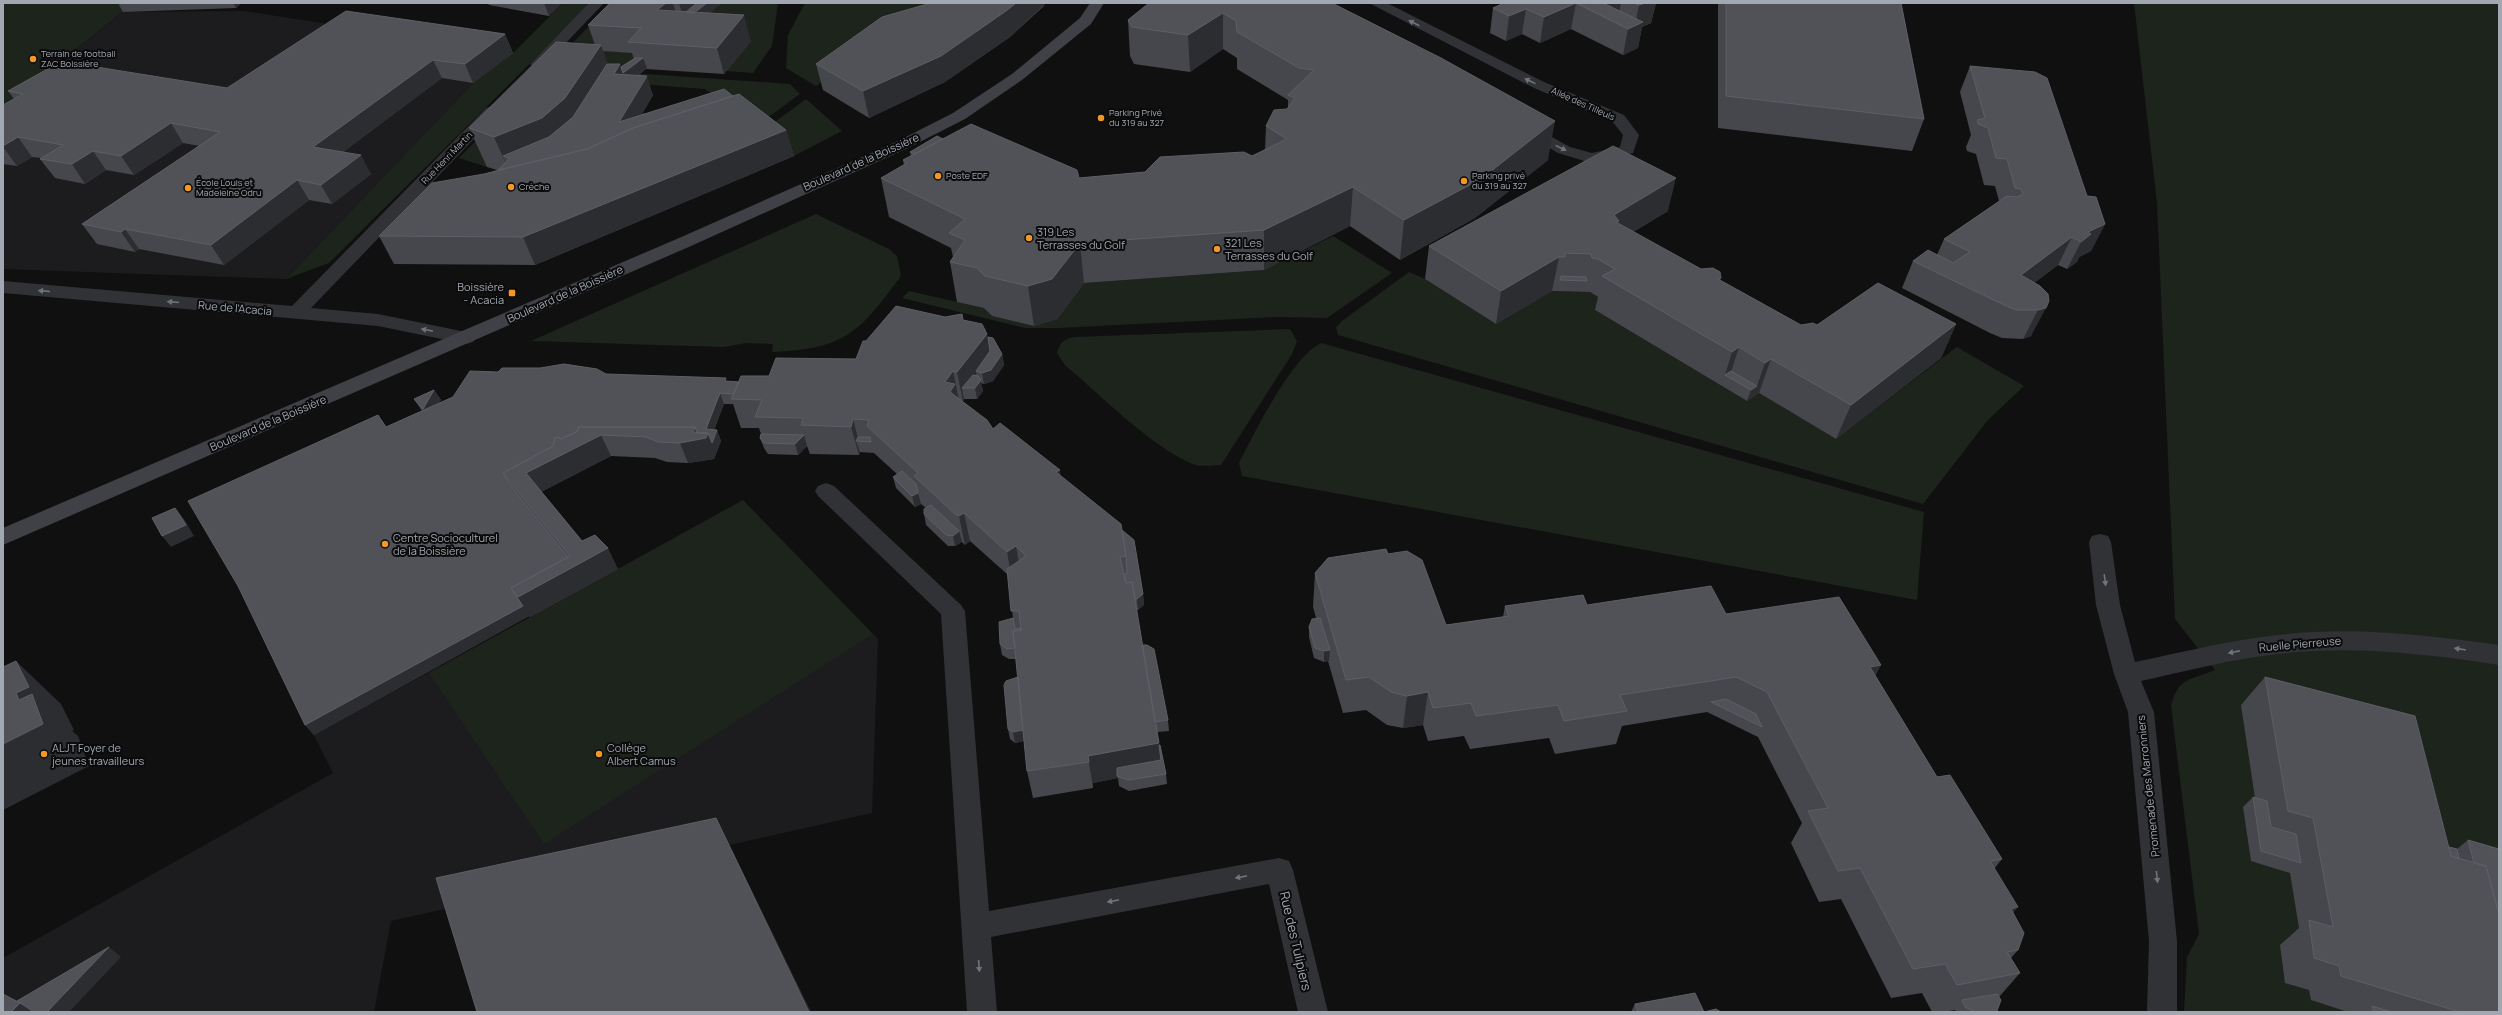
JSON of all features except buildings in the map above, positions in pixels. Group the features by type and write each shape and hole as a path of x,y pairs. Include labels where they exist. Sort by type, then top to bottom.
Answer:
{"main road":[{"name":"Boulevard de la Boissière","path":"3,538 466,338 902,145 959,116 1017,77 1086,21 1098,3"}],"street":[{"path":"525,78 597,3"},
{"name":"Allée des Tilleuls","path":"1376,3 1539,85 1618,118 1631,135 1627,150 1591,158 1564,150 1509,119"},
{"name":"Rue Henri Martin","path":"296,313 502,101"},
{"name":"Rue de l'Acacia","path":"3,287 378,320 466,338"},
{"path":"826,491 953,611 982,1012"},
{"name":"Promenade des Marronniers","path":"2100,542 2108,605 2126,674 2141,712 2163,941 2162,1012"},
{"name":"Ruelle Pierreuse","path":"2126,674 2251,649 2299,642 2344,640 2438,646 2499,655"},
{"name":"Rue des Tulipiers","path":"976,927 1279,870 1309,1011"}],"shaded area":[{"name":"Terrain de football ZAC Boissière","path":"3,3 134,3 3,107"},
{"path":"563,3 591,3 329,263 286,279 473,83 513,53"},
{"path":"612,3 598,50 650,54 632,73 790,84 800,94 755,127 705,89 570,79 487,167 459,158"},
{"path":"711,3 778,3 772,46 753,73 726,71 679,24"},
{"path":"805,3 961,4 882,39 816,86 786,68 788,35"},
{"path":"2134,3 2499,3 2499,1012 2184,1012 2187,957 2199,934 2171,706 2177,690 2182,685 2192,678 2215,670 2175,619 2157,203"},
{"name":"École Louis et Madeleine Odru","path":"244,11 513,53 473,83 286,279 3,269 3,107 123,12"},
{"path":"806,99 842,131 794,156 768,127"},
{"path":"816,214 889,249 897,256 901,276 873,312 861,324 834,342 817,347 772,352 773,344 746,343 724,347 531,341"},
{"path":"1333,236 1392,273 1327,318 1275,317 1059,328 1025,328 902,298 909,291 984,308 992,316 1034,326 1084,283 1264,270"},
{"path":"1409,272 1425,279 1496,324 1552,291 1590,292 1607,303 1595,310 1747,401 1759,393 1836,439 1957,347 2024,386 1988,420 1923,504 1338,335 1336,327 1342,321"},
{"path":"1290,329 1297,341 1292,354 1221,465 1196,465 1164,448 1128,421 1065,365 1057,353 1063,342 1075,337"},
{"path":"1321,343 1924,512 1917,600 1242,476 1239,463 1264,415 1286,379 1310,351"},
{"path":"743,500 873,634 544,844 429,673"},
{"name":"Collège Albert Camus","path":"739,503 878,639 872,813 391,921 374,1012 3,1012 3,958 333,773 314,735"}],"place":[{"name":"Terrain de football ZAC Boissière","path":"33,59"},
{"name":"Parking Privé du 319 au 327","path":"1101,118"},
{"name":"Poste EDF","path":"938,176"},
{"name":"Parking privé du 319 au 327","path":"1464,181"},
{"name":"Crèche","path":"511,187"},
{"name":"École Louis et Madeleine Odru","path":"188,188"},
{"name":"319 Les Terrasses du Golf","path":"1029,238"},
{"name":"321 Les Terrasses du Golf","path":"1217,249"},
{"name":"Boissière - Acacia","path":"512,293"},
{"name":"Centre Socioculturel de la Boissière","path":"385,544"},
{"name":"ALJT Foyer de jeunes travailleurs","path":"44,754"},
{"name":"Collège Albert Camus","path":"599,754"}]}
